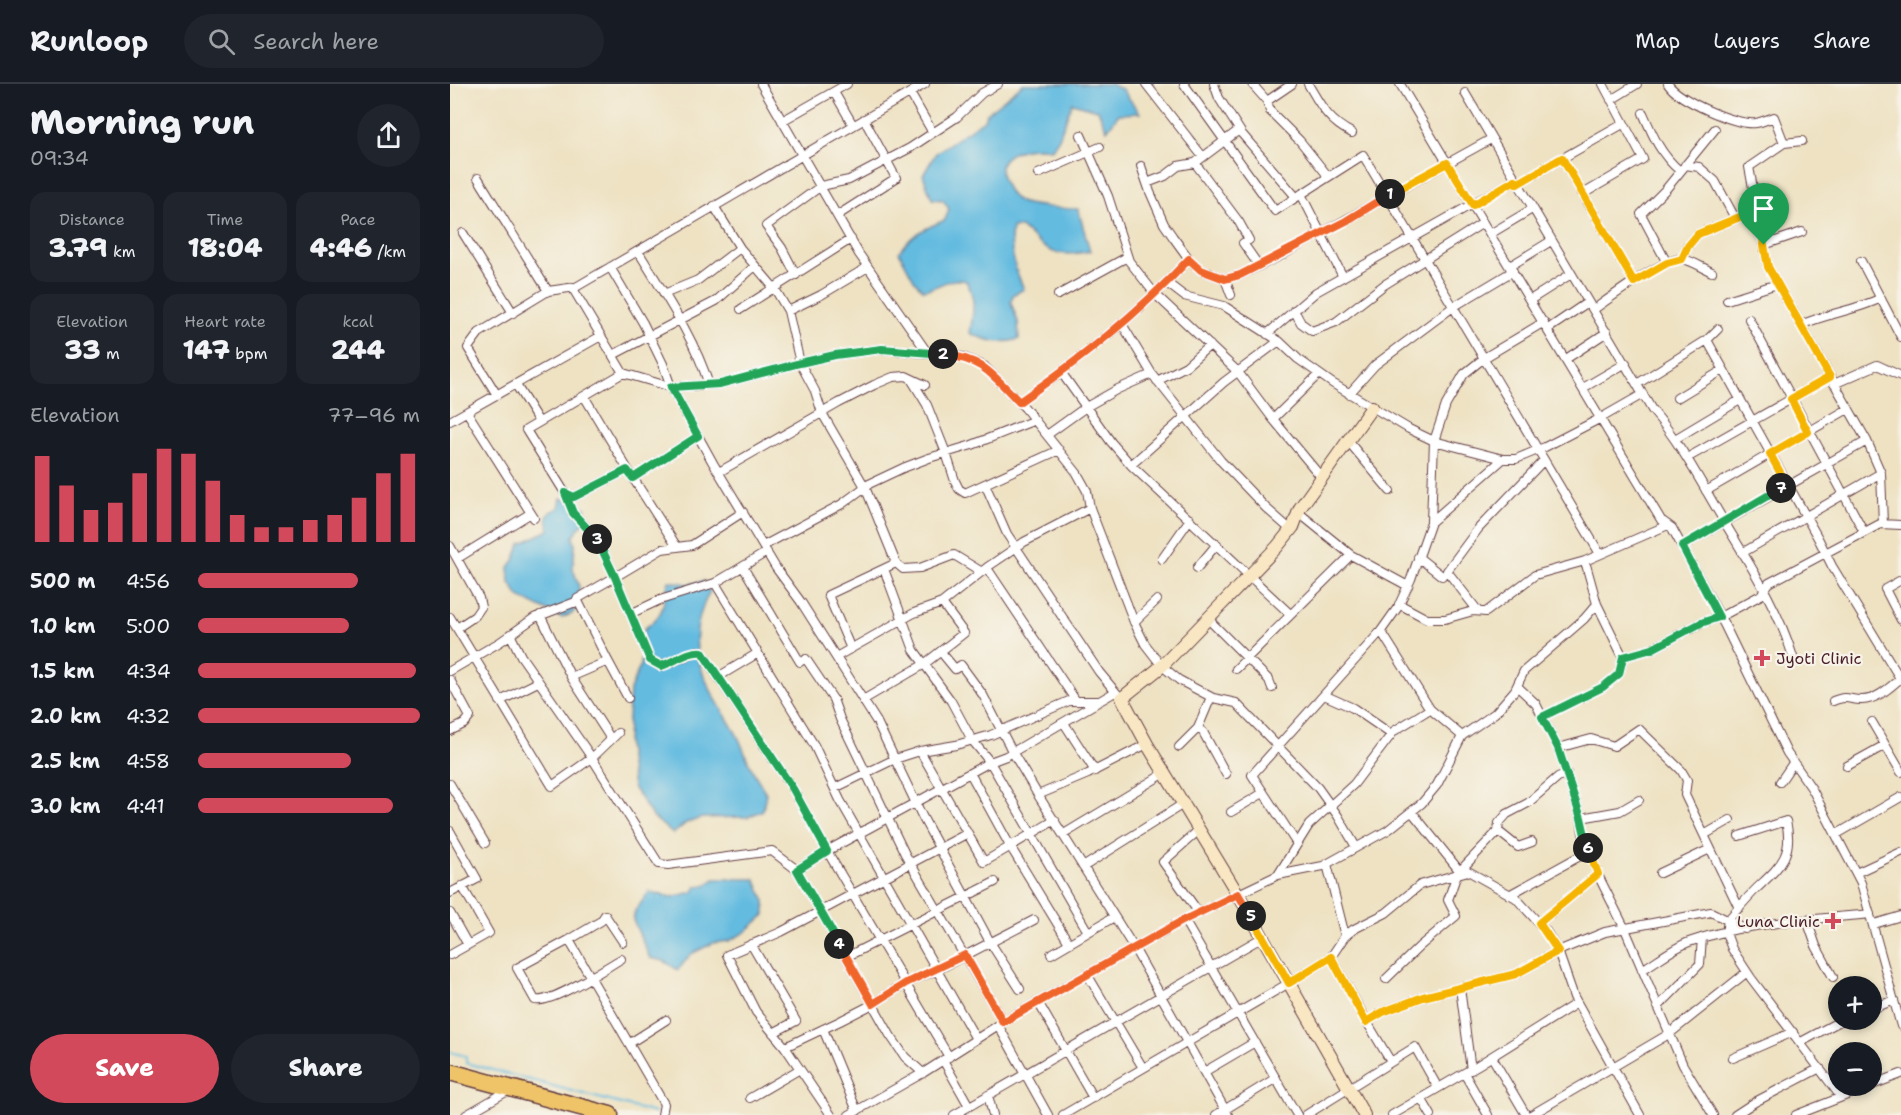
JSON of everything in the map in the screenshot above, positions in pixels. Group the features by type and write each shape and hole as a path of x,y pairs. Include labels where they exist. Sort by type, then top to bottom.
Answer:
{"highway":[{"path":"450,1072 610,1115"}],"street":[{"path":"761,84 868,267 927,352"},
{"path":"782,121 848,84"},
{"path":"497,395 468,348 479,333 548,291 572,287 610,267 925,84"},
{"path":"796,275 782,248 765,226 821,186 849,180 933,133 957,117 982,93 998,84"},
{"path":"1146,84 1203,157"},
{"path":"1184,84 1275,211 1363,155 1600,554"},
{"path":"1214,84 1219,98 1239,130 1299,195 1343,277"},
{"path":"1252,84 1267,101 1270,111 1300,141 1328,176"},
{"path":"1267,101 1292,84"},
{"path":"1308,84 1324,111 1337,125 1352,133"},
{"path":"1400,84 1661,520 1672,528 1793,763 1812,789 1837,834 1856,873 1874,924 1901,1026"},
{"path":"1583,194 1643,159 1603,84"},
{"path":"1611,100 1637,84"},
{"path":"1668,84 1683,98 1741,122 1756,123 1773,117 1784,143"},
{"path":"834,92 853,125"},
{"path":"910,93 933,133"},
{"path":"1464,93 1652,410 1675,439 1724,521 1764,591 1788,639 1793,657"},
{"path":"1643,113 1656,144 1667,161 1683,168 1700,167 1715,181 1735,218"},
{"path":"838,215 896,178 864,119"},
{"path":"1267,334 1316,292 1623,124"},
{"path":"1667,263 1641,214 1715,129"},
{"path":"1147,183 1165,177 1178,166 1195,163 1239,130"},
{"path":"1081,135 1108,195 1128,257 1155,294 1238,372 1322,478"},
{"path":"1141,166 1164,224 1189,259 1201,270 1225,279 1259,266 1320,234 1491,139"},
{"path":"1802,141 1784,143 1749,167 1768,267 1867,441 1881,473 1883,524"},
{"path":"1038,174 1100,147"},
{"path":"1562,158 1634,282"},
{"path":"1195,163 1239,222 1246,242 1259,266"},
{"path":"478,178 548,291"},
{"path":"714,207 740,248 775,289 788,312 800,363 815,391 822,413 865,487 896,563 903,569 920,568 954,555 984,570 1076,701"},
{"path":"1490,234 1532,209"},
{"path":"1682,259 1688,246 1698,234 1757,210"},
{"path":"1294,310 1301,323 1312,331 1336,322 1384,285 1484,223"},
{"path":"1764,245 1802,232"},
{"path":"463,233 513,312"},
{"path":"741,309 851,239"},
{"path":"1349,394 1375,365 1453,307 1551,241"},
{"path":"664,294 698,280 740,248"},
{"path":"638,251 680,321 703,365 709,385"},
{"path":"1058,295 1128,257"},
{"path":"1019,402 1122,324 1167,283 1189,259"},
{"path":"1297,844 1252,775 1381,631 1400,604 1431,522 1434,441 1446,405 1464,374 1484,358 1591,306 1667,263 1682,259 1712,272"},
{"path":"1861,261 1901,337"},
{"path":"613,355 716,301 755,266"},
{"path":"610,267 650,336 671,387 698,436 765,549 863,700 895,759 915,803 990,942 1020,989"},
{"path":"788,312 868,267"},
{"path":"1530,300 1571,274"},
{"path":"1225,279 1231,295"},
{"path":"1167,283 1184,296 1224,306 1279,341 1298,359 1349,394 1434,441 1503,459 1516,459 1538,450 1643,394"},
{"path":"1727,300 1777,284"},
{"path":"572,287 623,373 671,387 720,384 835,355 882,349 963,357 984,366 1035,420 1077,473 1087,491 1090,508 1134,622 1145,644 1162,666 1179,680 1210,697 1236,703 1318,788 1356,847"},
{"path":"1801,325 1819,316 1864,307 1881,298"},
{"path":"1749,319 1864,532"},
{"path":"1122,324 1154,378 1221,461 1266,508 1291,530"},
{"path":"1637,384 1707,340 1718,329"},
{"path":"1566,359 1607,332"},
{"path":"450,421 601,336"},
{"path":"1707,340 1826,554 1901,679 1871,699 1861,700 1846,696 1833,700"},
{"path":"1131,465 1238,372 1279,341"},
{"path":"1047,435 1118,389 1186,366 1210,345"},
{"path":"1583,388 1626,363"},
{"path":"1687,458 1791,399 1832,381 1877,364 1901,376"},
{"path":"1677,398 1724,370"},
{"path":"1061,372 1111,442 1131,465 1290,614"},
{"path":"623,373 526,430 565,493 573,513 597,538 650,660 661,666 698,651 702,652 793,789 827,851 906,983 969,1106"},
{"path":"1273,419 1319,374"},
{"path":"719,472 822,413 893,377 906,376 925,385"},
{"path":"911,378 927,405 955,481 965,493 1059,450"},
{"path":"516,385 539,422"},
{"path":"584,396 677,547"},
{"path":"1675,439 1740,400"},
{"path":"797,870 859,833 990,762 1013,753 1100,701 1118,695 1162,666 1291,530 1299,513 1322,478 1372,407"},
{"path":"1706,491 1848,409"},
{"path":"458,558 532,516 467,412"},
{"path":"630,614 660,600 715,583 742,567 765,549 842,504 865,487 903,468 972,445 1035,420"},
{"path":"565,493 574,497 630,474 698,436"},
{"path":"1348,441 1390,491"},
{"path":"1682,546 1867,441"},
{"path":"1431,522 1503,459"},
{"path":"1478,611 1448,571 1478,530 1544,460"},
{"path":"1742,553 1881,473"},
{"path":"984,484 1006,534 1118,695 1238,894 1364,1115"},
{"path":"836,657 914,613 942,603 1016,548 1090,508"},
{"path":"628,698 578,602 579,596 663,549 692,545 743,512"},
{"path":"1299,513 1351,555 1408,586"},
{"path":"1162,559 1190,519"},
{"path":"1623,657 1652,649 1701,623 1719,617 1761,595 1769,583 1864,532 1883,524 1901,525"},
{"path":"1400,604 1426,619 1444,619 1478,611 1486,612 1535,575 1585,561 1668,525"},
{"path":"1197,568 1217,544"},
{"path":"450,546 479,598 481,608 475,616 457,628"},
{"path":"1236,669 1351,555"},
{"path":"1418,556 1442,576"},
{"path":"1542,717 1603,687 1619,674 1623,657 1597,604 1585,561"},
{"path":"851,649 828,595 896,563"},
{"path":"742,567 803,660 833,699 840,720 887,818 911,864 965,955 1048,1115"},
{"path":"884,569 914,650 951,701 972,740 990,762 1088,932"},
{"path":"1901,580 1885,589 1901,620"},
{"path":"715,583 814,745 859,833 976,1039"},
{"path":"1134,622 1157,600"},
{"path":"450,671 540,615 578,602"},
{"path":"863,700 923,664 963,633 942,603"},
{"path":"823,1029 853,1113 923,1073 1000,1024 1184,920 1278,875 1327,864 1388,830 1422,803 1437,785 1462,736 1495,713 1517,686 1524,671 1584,619 1597,604"},
{"path":"450,617 552,786 592,758 615,736 571,677 540,615"},
{"path":"1209,619 1269,680 1272,688"},
{"path":"1381,631 1430,709 1462,736"},
{"path":"510,634 521,656 592,758 659,864 668,865 772,851 797,870 890,1035 905,1057 923,1073"},
{"path":"940,652 955,669 961,665 983,695 1013,753 1134,948 1226,1112"},
{"path":"718,677 758,653"},
{"path":"571,677 608,661"},
{"path":"450,680 470,717 464,724 450,731"},
{"path":"500,701 538,682"},
{"path":"1517,686 1536,704 1558,748 1581,818 1583,833 1598,874 1625,929 1683,1065 1713,1115"},
{"path":"1324,695 1353,708 1391,734"},
{"path":"1179,747 1198,728 1210,697"},
{"path":"835,788 895,759 972,740 1002,730 1069,701 1100,701"},
{"path":"1278,875 1309,825 1354,783 1391,734 1430,709"},
{"path":"1872,722 1901,772"},
{"path":"1064,723 1095,771"},
{"path":"1198,728 1203,732 1226,774"},
{"path":"1558,748 1591,739 1614,746 1639,729 1681,770 1687,780 1684,795 1739,908"},
{"path":"1038,795 1095,771 1147,744"},
{"path":"1847,766 1885,745"},
{"path":"920,751 984,862 1055,820"},
{"path":"1780,782 1793,763"},
{"path":"970,773 1010,846 1069,943"},
{"path":"1457,874 1498,831 1499,823 1507,814 1528,803 1558,777 1567,773"},
{"path":"1064,834 1165,774"},
{"path":"451,788 485,843"},
{"path":"1231,812 1263,793"},
{"path":"1837,834 1901,797"},
{"path":"1581,818 1620,811 1639,800"},
{"path":"1083,867 1183,804"},
{"path":"1386,979 1456,916 1448,900 1458,869 1412,812"},
{"path":"1704,835 1730,820"},
{"path":"1739,836 1786,821 1790,837 1788,851 1782,864 1728,920 1726,933 1732,949 1747,972 1841,1097 1816,1111 1796,1115"},
{"path":"450,831 477,879 450,893"},
{"path":"1199,831 1163,862 1199,913"},
{"path":"1498,831 1518,847 1533,842"},
{"path":"831,1115 785,1047 756,1012 727,955 781,932 968,833"},
{"path":"1660,873 1710,849"},
{"path":"1509,894 1589,851"},
{"path":"1856,873 1901,852"},
{"path":"1327,864 1345,936"},
{"path":"1063,1115 1331,957 1345,936 1386,913 1419,885 1468,871 1516,898 1539,923 1558,951 1577,1003 1638,1114"},
{"path":"1539,923 1598,874"},
{"path":"846,957 995,882"},
{"path":"450,955 489,933 462,886"},
{"path":"1366,1022 1383,1012 1423,997 1516,974 1558,951 1605,932 1711,912 1745,929"},
{"path":"450,913 468,945"},
{"path":"1642,970 1686,942 1702,938 1807,920 1870,914"},
{"path":"621,959 558,995 540,1001 535,1000 517,968 601,921 605,915 623,942"},
{"path":"1874,924 1901,916"},
{"path":"1051,954 1114,917"},
{"path":"785,1047 873,1004 906,983 937,970 1034,920"},
{"path":"1184,920 1297,1115"},
{"path":"1807,920 1816,946 1832,976"},
{"path":"958,1114 1263,937"},
{"path":"1658,1006 1700,964 1702,938"},
{"path":"569,940 664,1104 662,1115"},
{"path":"751,944 796,1021 773,1034"},
{"path":"1331,957 1366,1022 1391,1062"},
{"path":"1492,1057 1529,1115 1669,1034 1747,972"},
{"path":"1088,974 1143,1068"},
{"path":"1460,988 1467,1072 1488,1115"},
{"path":"1882,1004 1894,1000"},
{"path":"1038,1002 1093,1098"},
{"path":"1392,1115 1492,1057 1577,1003"},
{"path":"630,1043 666,1020"},
{"path":"1801,1042 1828,1028"},
{"path":"1733,1058 1793,1032"},
{"path":"1204,1072 1255,1042"},
{"path":"1306,1115 1415,1047 1438,1088"},
{"path":"1735,1115 1820,1068"},
{"path":"750,1098 800,1069"},
{"path":"1882,1082 1900,1075"},
{"path":"1216,1115 1226,1112 1276,1078"},
{"path":"466,1115 511,1088"},
{"path":"988,1095 993,1115"},
{"path":"1420,1098 1431,1115"}],"water":[{"path":"1023,84 1110,84 1122,89 1140,113 1119,114 1107,130 1098,110 1072,103 1059,138 1052,149 1033,148 1014,152 1002,163 1001,171 1004,182 1011,195 1018,201 1038,206 1078,209 1090,251 1067,254 1051,251 1021,227 1012,228 1011,243 1014,259 1024,289 1013,295 1011,303 1018,322 1019,339 1006,342 994,341 970,333 973,300 966,281 949,281 923,290 914,280 899,252 913,237 945,220 949,209 943,200 932,199 923,175 936,153 984,120 986,114"},
{"path":"561,498 585,508 586,521 573,537 575,545 573,569 579,586 577,604 573,613 562,618 519,597 510,583 509,567 515,559 520,544 549,530 547,517 559,508"},
{"path":"669,581 688,584 704,581 710,591 701,612 697,632 697,650 701,667 707,683 737,735 766,793 763,810 748,817 702,818 686,823 673,834 652,816 633,787 627,745 630,690 641,664 644,629 661,612"},
{"path":"714,879 755,879 765,901 765,915 744,933 729,941 713,943 691,954 678,970 664,961 650,958 633,920 635,911 649,892 672,897 693,892 696,887 707,885"}],"waterway":[{"path":"450,1052 466,1056 466,1063 655,1113"}],"place":[{"name":"Jyoti Clinic","path":"1762,658"},
{"name":"Luna Clinic","path":"1833,921"}],"route":[{"path":"1562,158 1634,282 1667,263 1682,259 1688,246 1698,234 1757,210 1764,245 1768,267 1830,377 1791,399 1808,432 1770,454 1787,485 1682,546 1719,617 1701,623 1652,649 1623,657 1619,674 1603,687 1542,717 1558,748 1581,818 1583,833 1598,874 1539,923 1558,951 1516,974 1423,997 1383,1012 1366,1022 1331,957 1289,983 1238,894 1184,920 1003,1022 965,955 906,983 873,1004 797,870 827,851 793,789 702,652 698,651 661,666 650,660 597,538 573,513 565,493 574,497 627,470 633,478 698,436 671,387 720,384 835,355 882,349 933,352 963,357 984,366 1019,402 1082,358 1142,307 1189,259 1201,270 1225,279 1240,275 1346,221 1447,163 1473,205 1515,180 1517,184 1562,158"}]}
